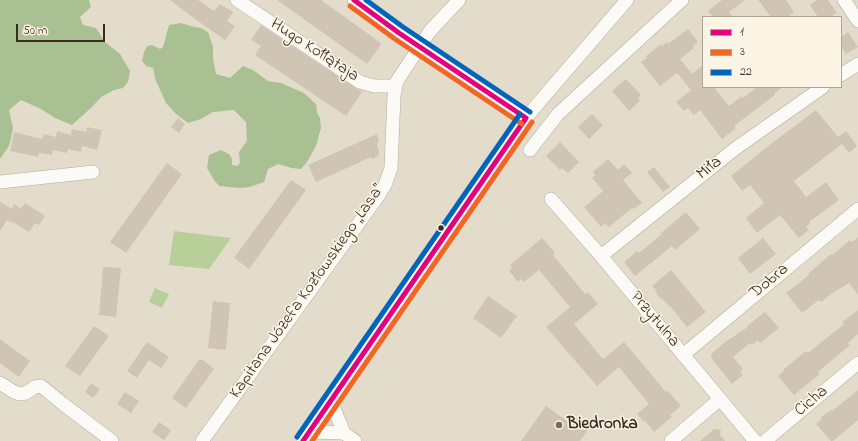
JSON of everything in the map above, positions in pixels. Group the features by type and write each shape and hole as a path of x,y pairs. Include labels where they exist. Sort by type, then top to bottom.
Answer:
{"street":[{"name":"Hugo Kołłątaja","path":"237,0 256,5 360,82 374,86 395,86"},
{"path":"354,0 526,118"},
{"name":"Kapitana Józefa Kozłowskiego „Lasa”","path":"202,441 385,185 391,168 395,86 400,75 430,31 459,0"},
{"path":"306,436 526,118 627,0"},
{"path":"530,150 558,114 682,0"},
{"path":"844,0 858,21"},
{"path":"842,74 858,64"},
{"name":"Miła","path":"601,256 736,148 823,88"},
{"path":"0,182 93,172"},
{"name":"Przytulna","path":"551,199 601,256 755,441"},
{"name":"Dobra","path":"683,355 858,209"},
{"name":"Cicha","path":"765,441 858,363"},
{"path":"0,383 20,394 26,393 35,387 41,386 112,441"},
{"path":"671,441 720,399"},
{"path":"331,401 344,433 355,441"},
{"path":"306,436 344,433"}],"green space":[{"path":"0,0 89,0 91,7 80,17 83,25 96,28 105,42 120,54 130,71 128,82 123,88 114,90 101,97 72,125 21,100 9,110 13,128 9,146 0,159"},
{"path":"181,23 201,28 208,32 213,47 213,59 216,74 230,78 243,66 253,70 268,81 281,83 304,93 316,104 321,128 316,146 307,162 301,169 278,164 268,169 264,182 250,187 240,188 219,186 214,180 207,168 209,155 221,150 229,154 232,159 232,165 237,166 240,163 239,152 247,141 246,122 234,110 213,112 201,119 188,123 176,114 166,103 156,81 153,68 146,66 142,61 147,46 152,45 160,49 163,47 169,25"},
{"path":"174,231 231,238 209,269 169,265"},
{"path":"155,288 169,294 162,308 149,302"}],"building":[{"path":"170,0 198,0 214,11 220,4 233,12 227,21 235,26 225,40"},
{"path":"277,0 321,0 381,43 381,45 367,64"},
{"path":"722,0 745,0 729,12 732,16 712,16 708,11"},
{"path":"758,0 786,0 794,12 788,16 770,16"},
{"path":"817,0 828,0 837,13 832,16 817,16 810,5"},
{"path":"261,25 362,92 346,116 255,55 261,46 251,40"},
{"path":"688,29 698,42 693,46 694,48 680,59 692,74 702,66 702,88 715,88 729,106 756,88 782,88 774,94 775,95 734,126 736,128 722,139 700,110 694,115 688,108 684,111 676,102 691,90 677,73 660,86 641,62 660,45 662,46 667,42 668,44"},
{"path":"848,32 858,47 846,54 842,48 842,36"},
{"path":"626,79 641,95 638,98 640,101 629,111 612,91"},
{"path":"816,110 838,137 846,131 857,146 849,153 842,144 794,181 806,197 826,182 839,200 809,222 810,224 806,227 809,230 799,238 780,215 757,233 746,218 764,203 750,185 742,191 731,176"},
{"path":"592,114 603,125 589,139 578,127"},
{"path":"178,118 185,124 179,133 171,127"},
{"path":"87,127 102,130 97,150 82,146 81,152 68,149 67,153 53,150 52,155 39,153 38,157 10,151 14,132 42,139 44,134 56,137 57,131 71,135 72,129 86,132"},
{"path":"377,134 379,140 377,146 379,151 378,156 372,159 371,157 316,182 308,165"},
{"path":"560,142 579,162 568,173 562,168 560,170 546,156"},
{"path":"608,159 618,170 624,164 632,173 623,180 642,203 634,209 632,208 609,227 605,223 601,227 584,207 603,191 592,178 595,175 593,172"},
{"path":"167,163 182,174 126,253 110,242"},
{"path":"654,167 670,187 663,192 647,172"},
{"path":"291,180 306,190 249,269 234,258"},
{"path":"0,202 12,209 14,204 21,209 25,203 45,216 39,225 35,223 29,232 7,220 0,231"},
{"path":"686,212 700,229 675,250 672,246 635,276 624,262 637,251 639,253"},
{"path":"858,237 858,295 849,283 821,302 819,300 802,313 786,293 809,275 808,274 831,254 832,255 850,240 852,242"},
{"path":"542,238 555,253 553,255 585,294 588,292 598,304 574,324 603,359 624,342 666,392 668,391 681,406 670,415 672,417 654,432 637,414 649,404 619,367 597,386 546,327 570,307 539,270 524,282 521,279 518,282 509,271 512,268 510,265"},
{"path":"763,238 776,254 750,274 738,258"},
{"path":"103,267 121,268 116,317 99,315"},
{"path":"671,270 706,312 687,327 670,306 655,292 657,291 652,286"},
{"path":"488,296 517,316 501,338 473,318"},
{"path":"213,301 230,303 226,350 208,348"},
{"path":"858,310 858,334 848,343 850,345 818,372 820,374 794,395 778,376 806,351 808,353 844,324 842,322"},
{"path":"765,312 779,328 760,343 758,340 752,345 750,343 733,357 743,369 740,371 743,375 732,384 711,356 713,352 748,327 747,326"},
{"path":"94,326 109,336 80,376 65,366"},
{"path":"0,339 30,361 19,377 0,363"},
{"path":"147,342 169,357 161,368 149,360 137,378 127,371"},
{"path":"199,360 203,360 214,369 186,408 172,398"},
{"path":"91,383 100,389 93,398 85,392"},
{"path":"858,390 858,420 833,441 831,441 816,424 822,419 821,417 831,410 832,411"},
{"path":"125,392 139,401 131,413 117,404"},
{"name":"Biedronka","path":"546,406 570,423 574,417 590,427 580,441 521,441"},
{"path":"159,422 171,430 164,440 152,432"},
{"path":"714,429 721,430 720,435 725,441 700,441"}],"transit line":[{"name":"1","path":"354,0 399,33 526,118"},
{"name":"22","path":"366,0 403,27 530,112"},
{"name":"3","path":"350,6 395,39 522,124"},
{"name":"22","path":"297,437 520,114"},
{"name":"1","path":"303,441 526,118"},
{"name":"3","path":"312,441 532,122"}],"place":[{"name":"Biedronka","path":"559,425"}]}
